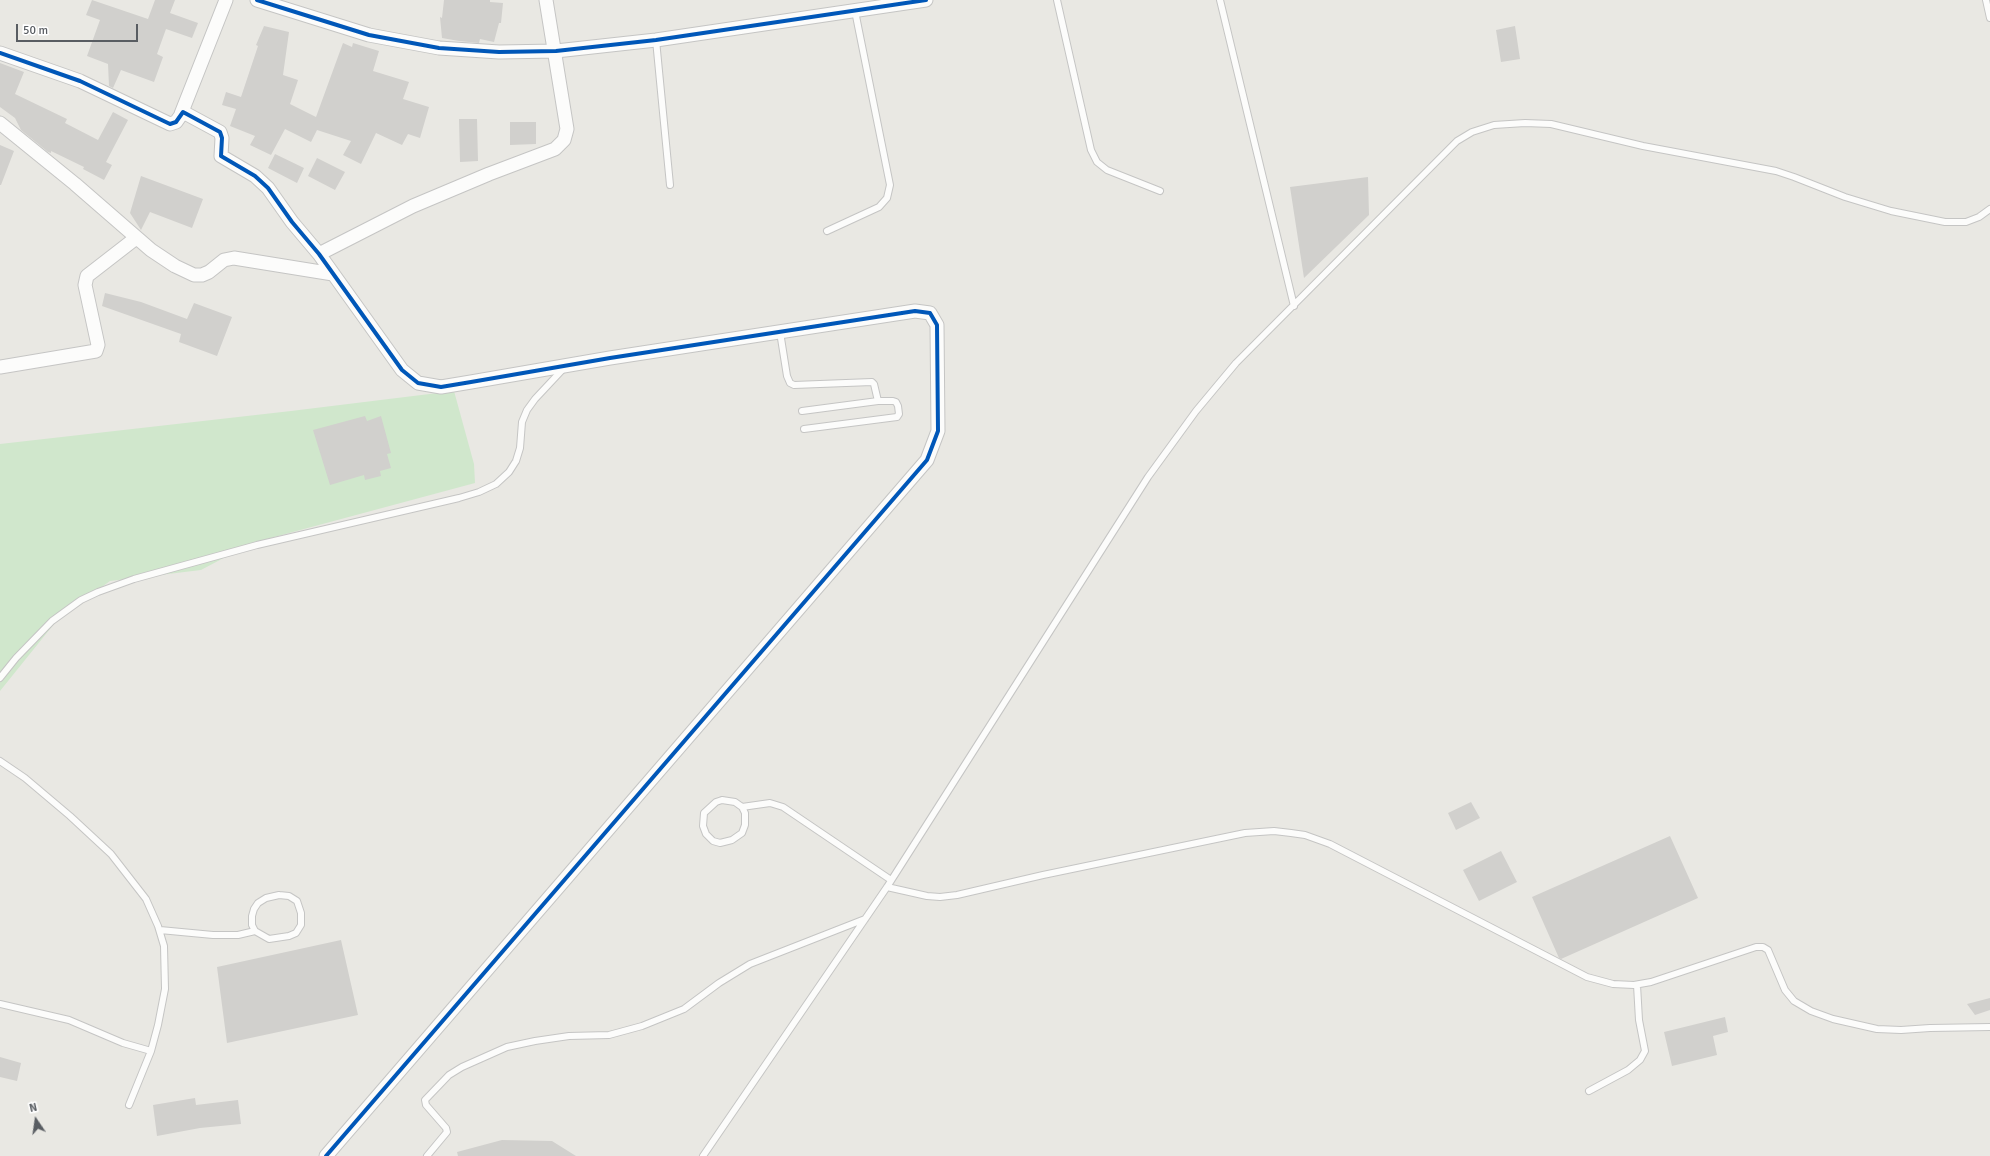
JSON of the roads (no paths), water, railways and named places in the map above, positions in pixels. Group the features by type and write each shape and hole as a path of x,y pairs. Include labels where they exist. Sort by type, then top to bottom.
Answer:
{"street":[{"path":"0,53 80,81 170,124 176,122 181,114 226,0"},
{"path":"257,0 345,28 402,42 466,51 556,51 656,40 855,11 886,3 926,0"},
{"path":"319,254 425,201 555,149 564,140 567,129 556,51 546,0"},
{"path":"181,114 183,112 187,113 220,132 222,138 221,156 261,181 319,254 402,370 418,383 441,387 915,311 930,313 937,325 938,431 927,460 326,1156"},
{"path":"0,123 75,184 136,238 175,266 194,275 209,272 224,260 234,258 333,274"},
{"path":"0,367 96,351 98,345 85,285 87,276 136,238"}],"lane":[{"path":"1057,0 1092,150 1097,162 1107,170 1160,191"},
{"path":"1220,0 1294,306"},
{"path":"1986,0 1990,18"},
{"path":"827,232 880,207 887,198 890,185 855,11"},
{"path":"656,40 670,185"},
{"path":"703,1156 887,887 1148,477 1196,411 1236,363 1294,306 1448,148 1472,132 1494,125 1525,122 1551,124 1643,146 1756,167 1794,176 1851,199 1891,211 1945,222 1966,222 1979,217 1990,209"},
{"path":"780,332 787,376 790,383 794,385 872,382 878,401"},
{"path":"0,678 16,658 52,621 81,600 98,592 134,579 257,545 472,494 496,484 509,472 516,461 520,448 522,422 527,410 535,399 566,366"},
{"path":"802,411 878,401 896,402 898,416 869,422 804,429"},
{"path":"0,761 25,778 70,816 111,854 146,899 160,930 164,946 164,989 158,1025 150,1051 129,1105"},
{"path":"742,807 745,813 745,825 742,832 732,840 720,843 712,841 706,834 703,826 704,813 716,802 729,800 742,807 770,803 783,807 891,880"},
{"path":"887,887 927,896 946,896 1245,833 1274,831 1291,833 1304,835 1330,844 1587,977 1613,984 1637,984 1652,982 1756,947 1763,947 1768,950 1785,990 1794,1001 1811,1011 1833,1019 1877,1029 1901,1030 1990,1027"},
{"path":"160,930 212,935 238,935 255,931 268,939 281,938 296,933 301,925 301,913 296,901 290,896 278,895 266,898 258,903 252,916 252,925 255,931"},
{"path":"427,1156 446,1132 446,1128 426,1105 425,1100 449,1075 462,1067 507,1047 569,1036 609,1035 654,1022 684,1009 719,983 750,964 865,919"},
{"path":"1588,1091 1628,1070 1640,1060 1645,1051 1639,1020 1637,984"},
{"path":"0,1004 69,1020 123,1043 150,1051"}]}
